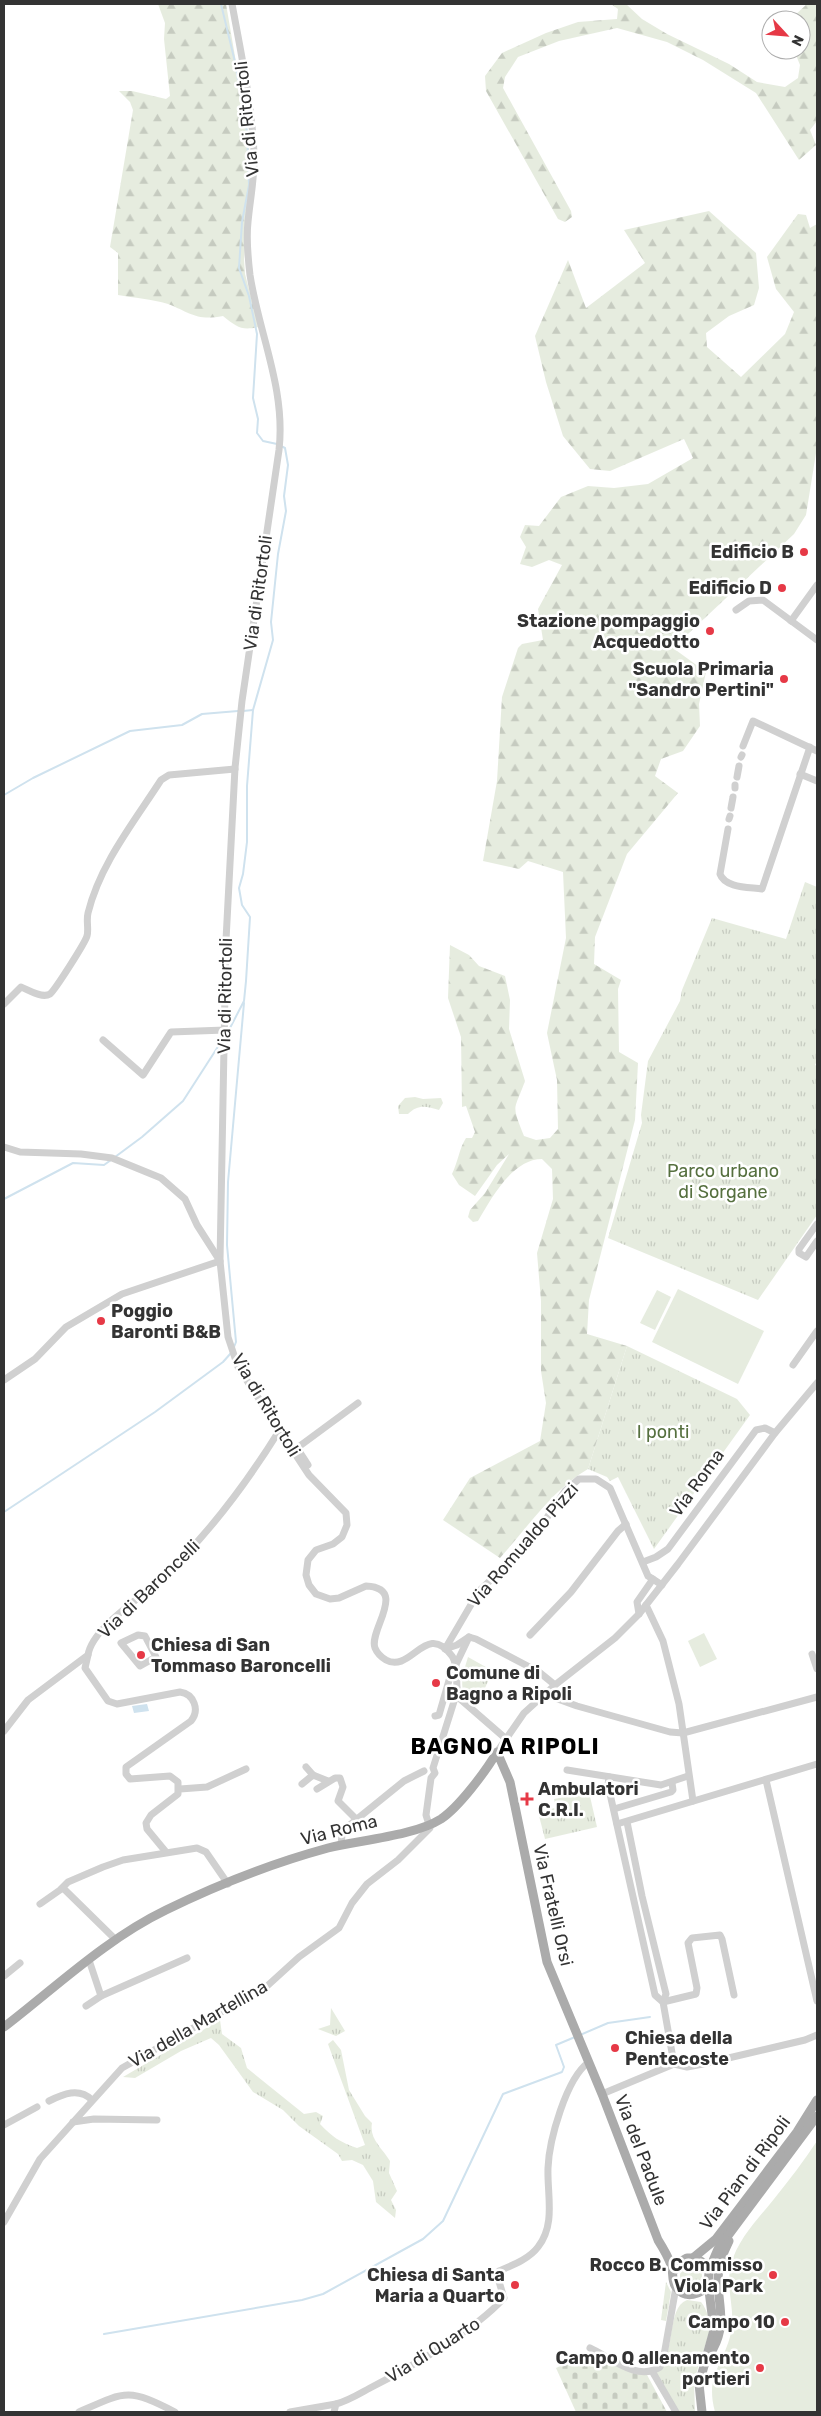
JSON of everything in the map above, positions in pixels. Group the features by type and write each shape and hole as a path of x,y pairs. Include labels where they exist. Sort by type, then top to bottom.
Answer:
{"main road":[{"name":"Via Roma","path":"4,2027 116,1940 167,1910 295,1858 428,1824 449,1813 488,1767 497,1752"},
{"name":"Via Fratelli Orsi","path":"497,1752 510,1782 547,1962 589,2062"},
{"name":"Via del Padule","path":"589,2062 655,2232 673,2272 676,2287"},
{"name":"Via Pian di Ripoli","path":"693,2258 716,2239 790,2141 817,2100"},
{"name":"Via Pian di Ripoli","path":"709,2270 716,2252 817,2116"},
{"name":"Via Pian di Ripoli","path":"706,2362 721,2330 722,2317 718,2270 722,2256 735,2228"},
{"path":"664,2249 682,2260 693,2258 702,2262 709,2270 708,2283 714,2330 699,2388 702,2412"},
{"path":"673,2272 682,2260"},
{"name":"Via del Padule","path":"690,2294 703,2291 708,2283"},
{"path":"676,2287 690,2294 712,2310"}],"street":[{"name":"Via di Ritortoli","path":"232,4 248,96 254,154 254,183 248,223 250,274 281,410 279,446 242,702 235,769 226,940 220,1261 228,1337 232,1354 238,1367 277,1428 309,1475 328,1496 341,1506 347,1520 342,1537 333,1544 316,1550 308,1560 307,1581 313,1591 322,1597 330,1599 339,1598 362,1586 372,1586 380,1591 386,1600 387,1607 376,1630 375,1645 379,1654 389,1661 402,1661 431,1643 437,1643 445,1649 457,1645 469,1637"},
{"path":"791,620 817,585"},
{"path":"736,610 749,600 763,600 817,640"},
{"path":"743,746 753,721 817,751"},
{"path":"728,829 720,874 722,878 727,883 762,889 810,747"},
{"path":"737,777 739,766"},
{"path":"4,1004 21,987 43,996 50,994 87,936 87,916 93,894 106,866 161,780 168,775 235,769"},
{"path":"800,774 817,781"},
{"path":"731,808 733,797"},
{"path":"103,1040 142,1075 171,1032 225,1030"},
{"path":"4,1148 20,1152 81,1154 112,1158 161,1178 185,1199 197,1225 220,1261 122,1294 66,1328 35,1359 4,1380"},
{"path":"817,1224 799,1250 806,1257 817,1241"},
{"path":"793,1364 817,1331"},
{"name":"Via Roma","path":"497,1752 519,1718 555,1684 615,1638 639,1614 775,1433 817,1383"},
{"path":"309,1475 309,1467 297,1448 358,1402"},
{"name":"Via di Baroncelli","path":"4,1731 28,1700 88,1655 89,1648 101,1632 167,1574 204,1536 252,1474 277,1428"},
{"name":"Via Roma","path":"643,1562 656,1557 668,1549 756,1430 765,1428 775,1433"},
{"name":"Via Romualdo Pizzi","path":"445,1649 474,1597 529,1544 565,1491 574,1481 590,1478 606,1485 626,1524 648,1576 653,1579"},
{"path":"530,1635 571,1592 618,1531 626,1524"},
{"path":"639,1614 637,1602 653,1579 662,1585"},
{"path":"646,1605 665,1648 683,1722 688,1776 693,1801"},
{"name":"Via di Baroncelli","path":"138,1634 145,1636 156,1657 140,1666 122,1643 138,1634"},
{"path":"435,1716 439,1715 456,1666 469,1637 476,1638 539,1672 555,1684"},
{"path":"428,1824 426,1815 431,1778 435,1773 433,1768 457,1692 456,1666 452,1656 445,1649"},
{"path":"812,1654 817,1669"},
{"path":"88,1655 85,1668 108,1701 117,1704 180,1692 192,1698 196,1709 191,1721 126,1767 126,1774 130,1779 172,1776 177,1780 180,1789"},
{"path":"457,1692 467,1707 505,1738"},
{"path":"544,1694 577,1706 670,1732 683,1733 817,1697"},
{"path":"618,1824 817,1764"},
{"path":"306,1767 313,1775 328,1781"},
{"path":"341,1845 344,1830 356,1819 404,1780 424,1771 427,1767 433,1768"},
{"path":"180,1789 207,1786 246,1769"},
{"path":"567,1770 657,1785 672,1783 688,1776"},
{"path":"424,1771 426,1776 431,1778"},
{"path":"302,1784 313,1775"},
{"path":"609,1777 608,1786 614,1809 666,1994 663,2002 674,2064"},
{"path":"317,1789 328,1781 340,1778 343,1787 338,1801 356,1819"},
{"path":"766,1780 817,2001"},
{"path":"614,1809 671,1792 673,1790 672,1783"},
{"path":"166,1852 147,1829 146,1823 148,1817 175,1797 180,1789"},
{"path":"627,1822 638,1897 656,1995 663,2002"},
{"name":"Via della Martellina","path":"4,2222 40,2160 122,2068 266,1987 299,1957 339,1928 350,1906 367,1884 420,1840 430,1828 428,1824"},
{"path":"40,1904 68,1882 103,1866 166,1852 197,1848 203,1850 228,1884"},
{"path":"62,1888 116,1940"},
{"path":"663,2002 696,1994 697,1988 688,1943 692,1938 714,1934 722,1939 734,1995"},
{"path":"86,2006 101,1996 187,1958"},
{"path":"89,1960 101,1996"},
{"path":"4,1976 20,1963"},
{"path":"602,2094 674,2064 687,2067 703,2064 805,2040 817,2035"},
{"name":"Via di Quarto","path":"336,2404 389,2378 442,2345 482,2319 504,2298 497,2275 499,2271 532,2254 539,2246 547,2229 550,2211 548,2167 551,2149 565,2101 574,2079 579,2071 589,2062"},
{"path":"48,2101 63,2094 76,2092 92,2100"},
{"path":"4,2125 37,2107"},
{"path":"72,2122 94,2119 157,2120"},
{"name":"Via del Padule","path":"650,2371 662,2365 676,2287"},
{"name":"Via del Padule","path":"671,2320 677,2303 690,2294"},
{"path":"590,2348 633,2370 650,2371 676,2412"},
{"path":"79,2412 115,2396 128,2394 148,2398 175,2412"},
{"path":"290,2412 336,2404 334,2412"}],"green space":[{"path":"158,4 226,4 249,138 250,192 244,259 245,274 259,327 243,328 223,316 200,317 162,302 118,295 118,253 110,247 133,110 130,102 119,91 132,91 166,99 170,96 164,39 165,23"},
{"path":"611,4 626,4 642,19 667,34 729,64 757,82 785,87 798,78 800,65 798,60 811,60 811,10 801,10 807,4 817,4 817,121 810,130 816,145 799,160 756,93 703,60 667,42 617,28 559,41 518,57 505,77 503,88 571,211 572,217 565,222 558,219 486,91 485,76 502,53 546,33 578,22 617,19 618,9"},
{"path":"709,211 756,253 759,288 754,305 729,316 706,333 707,347 741,377 785,334 794,312 776,289 767,257 798,214 806,215 810,228 817,224 817,447 806,515 794,534 673,648 706,672 699,704 700,726 683,751 661,759 655,776 678,793 627,854 595,937 594,964 621,980 618,989 619,1052 638,1063 635,1120 589,1300 587,1334 627,1346 588,1469 551,1498 500,1558 443,1520 470,1478 540,1441 546,1403 541,1371 541,1301 537,1253 553,1199 552,1169 542,1159 531,1161 521,1166 512,1173 496,1192 478,1221 473,1222 468,1217 470,1210 485,1193 509,1154 497,1165 475,1196 459,1185 452,1174 466,1138 472,1138 475,1132 466,1106 462,1107 461,1037 448,998 450,945 469,955 479,966 505,976 510,1000 509,1029 525,1081 516,1103 517,1118 524,1136 536,1140 550,1138 558,1129 557,1080 547,1033 566,938 563,872 528,861 519,869 483,861 497,781 502,697 518,648 522,644 543,640 538,609 562,565 549,560 532,567 520,564 526,547 520,537 525,525 539,526 561,497 588,486 614,488 648,484 693,458 684,439 610,471 590,469 563,436 546,382 535,336 568,260 586,308 645,263 624,230"},
{"name":"Parco urbano di Sorgane","path":"805,882 817,887 817,1061 815,1065 817,1066 817,1215 758,1300 608,1238 642,1123 641,1115 648,1061 680,1001 682,990 712,918 786,939"},
{"path":"415,1097 423,1099 441,1098 443,1103 439,1110 419,1107 408,1114 399,1114 398,1106 405,1098"},
{"path":"678,1289 764,1331 738,1384 652,1342"},
{"path":"657,1290 671,1297 655,1330 640,1323"},
{"name":"I ponti","path":"627,1346 737,1399 750,1415 654,1549 618,1477 610,1481 607,1477 588,1469"},
{"path":"704,1633 717,1659 700,1667 688,1641"},
{"path":"468,1657 493,1671 476,1707 465,1696 462,1684"},
{"path":"589,1792 597,1827 545,1839 537,1808 539,1810 556,1808 554,1799"},
{"path":"331,2008 345,2031 336,2036 318,2029 330,2025"},
{"path":"220,2020 222,2034 241,2048 247,2068 304,2114 316,2112 323,2116 320,2124 332,2136 357,2148 365,2145 328,2044 333,2040 341,2050 349,2090 365,2116 372,2123 374,2139 390,2161 389,2173 397,2191 391,2200 396,2210 395,2218 376,2202 373,2181 363,2165 352,2160 342,2161 338,2154 299,2126 283,2110 253,2092 219,2045 211,2038 181,2051 135,2078 123,2077"},
{"name":"Rocco B. Commisso Viola Park","path":"817,2141 817,2412 715,2412 712,2399 714,2379 731,2333 732,2316 729,2274 734,2256 749,2230 791,2178"},
{"path":"691,2265 699,2268 702,2276 699,2284 691,2287 683,2284 680,2276 683,2268"},
{"path":"666,2282 671,2292 666,2321 661,2320"},
{"path":"687,2300 701,2302 708,2315 710,2330 694,2381 695,2412 679,2412 655,2374 662,2367 666,2357 676,2313 680,2305"},
{"path":"593,2351 646,2373 667,2412 576,2412 556,2368"}],"water":[{"path":"147,1704 149,1711 134,1713 132,1706"}],"waterway":[{"path":"221,4 235,62 247,132 249,185 242,222 239,268 249,296 257,334 253,398 258,419 257,433 263,441 277,444"},
{"path":"230,1028 244,1001 246,981 250,917 242,905 239,888 243,874 247,842 247,786 253,710 273,640 271,622 278,554 286,511 284,496 288,465 285,448 281,446"},
{"path":"243,711 253,710"},
{"path":"4,795 33,778 130,731 182,725 202,714 238,711"},
{"path":"234,1347 236,1342 227,1245 228,1182 244,1003"},
{"path":"115,1157 142,1137 183,1101 221,1042"},
{"path":"4,1199 73,1163 104,1165 111,1160"},
{"path":"4,1512 155,1412 223,1362 231,1353"},
{"path":"580,2035 608,2023 650,2017"},
{"path":"104,2334 302,2300 323,2294 423,2239 443,2221 503,2094 562,2072 564,2067 556,2045 575,2037"}],"place":[{"name":"Edificio B","path":"804,552"},
{"name":"Edificio D","path":"782,588"},
{"name":"Stazione pompaggio Acquedotto","path":"710,631"},
{"name":"Scuola Primaria \"Sandro Pertini\"","path":"784,679"},
{"name":"Poggio Baronti B&B","path":"101,1321"},
{"name":"Chiesa di San Tommaso Baroncelli","path":"141,1655"},
{"name":"Comune di Bagno a Ripoli","path":"436,1683"},
{"name":"Ambulatori C.R.I.","path":"527,1799"},
{"name":"Chiesa della Pentecoste","path":"615,2048"},
{"name":"Rocco B. Commisso Viola Park","path":"773,2275"},
{"name":"Chiesa di Santa Maria a Quarto","path":"515,2285"},
{"name":"Campo 10","path":"785,2322"},
{"name":"Campo Q allenamento portieri","path":"760,2368"}],"district":[{"name":"BAGNO A RIPOLI","path":"505,1746"}]}
